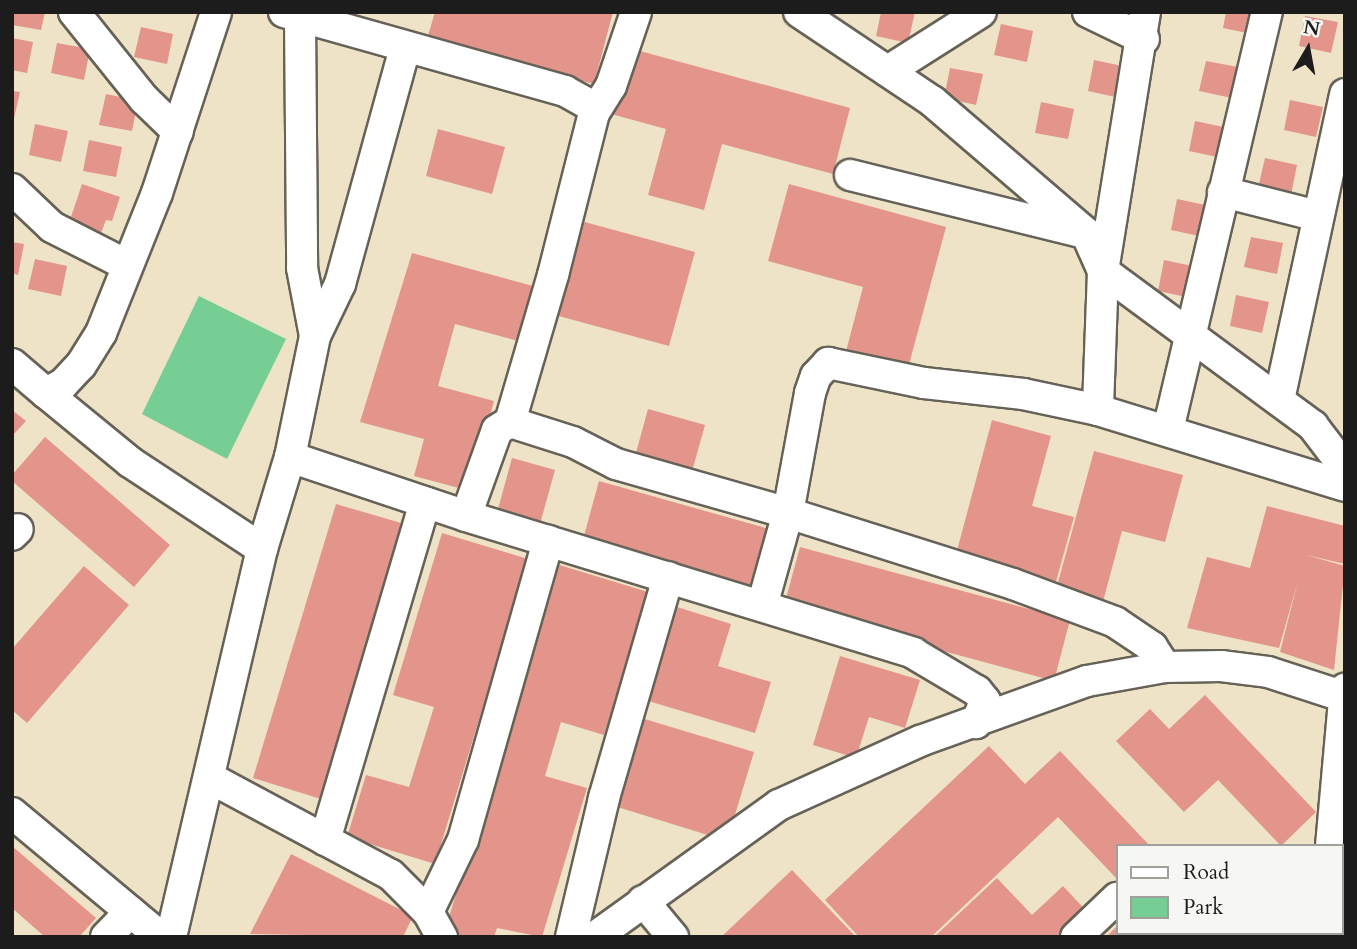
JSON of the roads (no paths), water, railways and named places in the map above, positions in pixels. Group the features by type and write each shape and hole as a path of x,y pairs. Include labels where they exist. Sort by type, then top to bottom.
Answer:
{"street":[{"path":"74,12 144,99 178,132"},
{"path":"46,393 81,365 101,333 178,132 216,12"},
{"path":"466,516 498,430 510,422 594,113 611,86 636,12"},
{"path":"799,12 932,101 1086,233 1103,271 1313,426 1345,468"},
{"path":"888,71 981,12"},
{"path":"1088,12 1144,26 1103,271 1098,410"},
{"path":"1168,430 1188,333 1267,12"},
{"path":"315,336 302,268 292,16 581,96 594,113"},
{"path":"171,937 262,549 290,457 315,336 340,284 405,48"},
{"path":"1279,400 1345,94"},
{"path":"850,175 1086,233"},
{"path":"12,190 52,227 127,265"},
{"path":"1223,192 1318,216"},
{"path":"12,363 130,462 262,549"},
{"path":"762,606 788,513 810,393 816,376 828,363 924,383 1023,394 1098,410 1345,486"},
{"path":"510,422 573,442 616,464 788,513 1097,615 1135,633 1165,667"},
{"path":"290,457 466,516 913,653 966,682 985,701 976,723"},
{"path":"325,840 425,502"},
{"path":"210,778 391,875 435,924 463,840 548,541"},
{"path":"571,937 604,798 668,578"},
{"path":"595,937 779,805 920,741 1087,681 1165,667 1245,668 1344,694 1331,844"},
{"path":"12,813 161,937"},
{"path":"1076,937 1116,899"},
{"path":"643,901 673,937"},
{"path":"106,937 130,912"}]}
